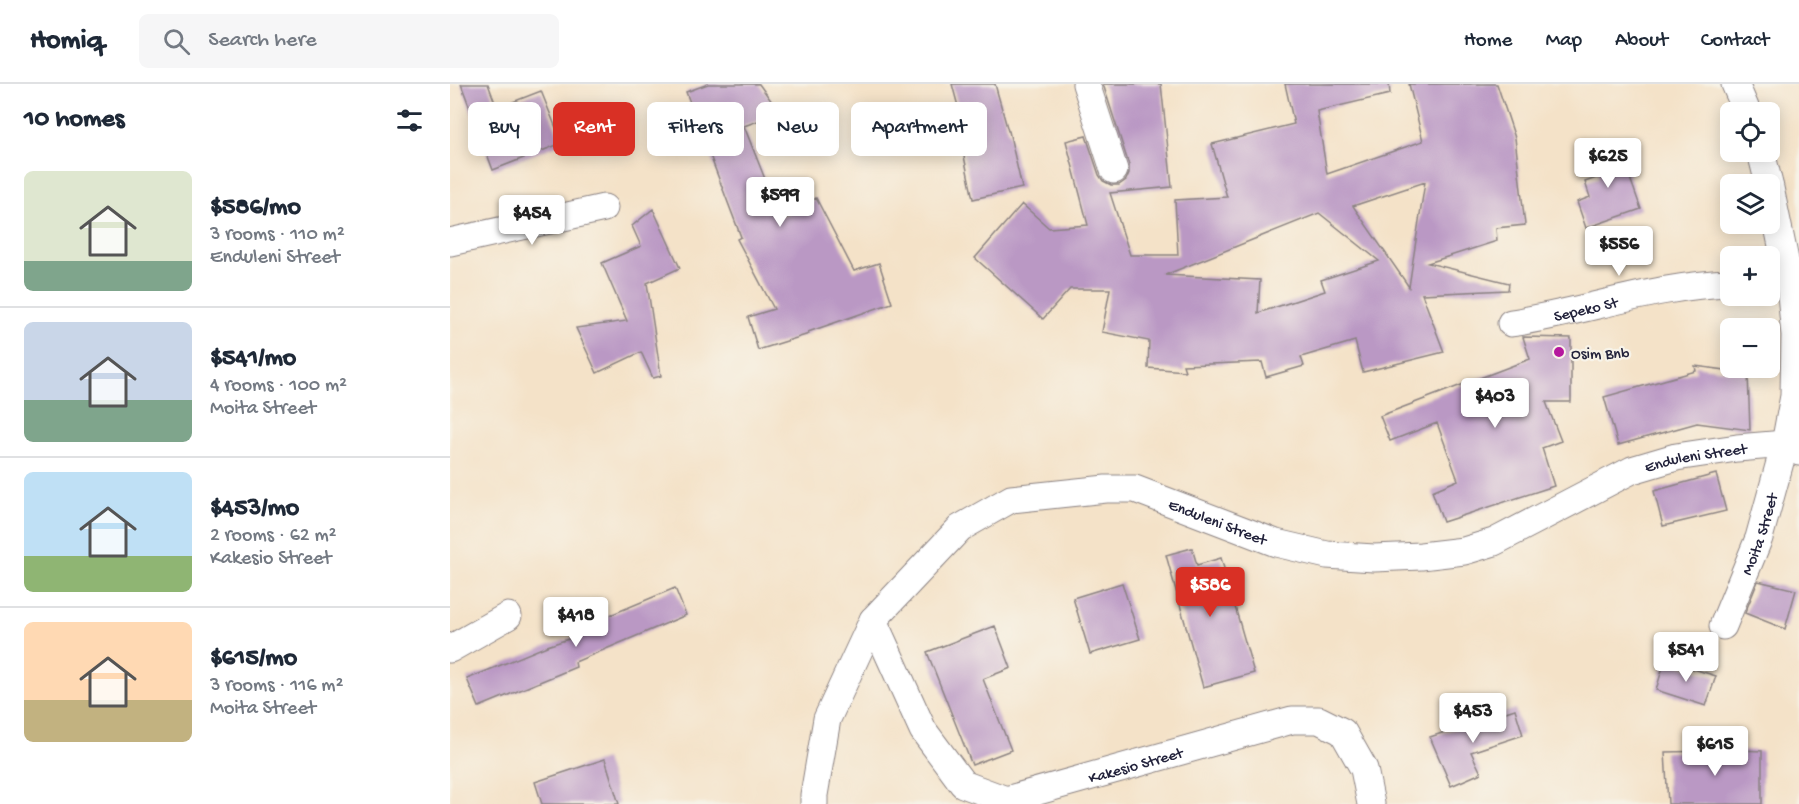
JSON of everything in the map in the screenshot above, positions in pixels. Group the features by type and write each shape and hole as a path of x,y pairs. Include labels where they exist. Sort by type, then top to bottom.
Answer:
{"street":[{"path":"1086,84 1114,170"},
{"path":"1735,84 1743,102"},
{"path":"450,242 604,208"},
{"name":"Sepeko St","path":"1511,323 1686,286 1720,284"},
{"name":"Moita Street","path":"1723,626 1792,448 1795,335 1780,284"},
{"name":"Enduleni Street","path":"814,804 827,719 873,620 960,528 1011,499 1106,489 1135,489 1276,543 1326,555 1374,558 1421,556 1464,551 1494,542 1632,470 1676,457 1737,448 1792,448"},
{"path":"450,649 508,616"},
{"name":"Kakesio Street","path":"873,620 923,730 963,784 1006,800 1293,720 1319,720 1343,732 1364,768 1371,804"}],"building":[{"path":"461,84 488,84 495,102 468,103"},
{"path":"708,84 759,84 772,102 756,102 756,122 744,126 744,102 690,102 686,92"},
{"path":"952,84 995,84 1022,188 973,199 964,156 987,156 987,102 957,102"},
{"path":"1103,84 1161,84 1172,187 1110,193 1130,255 1178,255 1175,200 1227,197 1212,144 1294,124 1285,84 1389,84 1390,94 1317,111 1327,174 1423,141 1409,84 1497,84 1515,138 1525,225 1496,228 1497,241 1428,263 1509,283 1508,290 1422,294 1444,352 1363,372 1355,341 1301,357 1304,366 1266,377 1262,362 1183,365 1185,371 1148,368 1149,341 1102,332 1110,289 1070,289 1043,319 975,258 1022,204 1049,228 1088,225 1066,141 1086,136 1099,175 1103,181 1111,185 1119,185 1126,180 1129,165","holes":["1425,182 1413,260 1409,287 1353,206","1319,213 1379,261 1321,280 1325,291 1258,313 1260,280 1165,275"]},
{"path":"541,91 553,121 553,147 541,151 541,102 513,102"},
{"path":"744,126 780,217 816,198 854,271 879,263 892,303 758,350 748,317 774,309 737,239 741,237 710,156 744,156"},
{"path":"1588,146 1619,147 1641,209 1586,228 1577,202 1590,197 1585,182 1599,177"},
{"path":"488,156 529,156 493,170"},
{"path":"653,209 680,268 647,283 661,376 653,378 641,352 597,373 576,328 627,321 602,263 641,246 632,226"},
{"path":"1523,337 1571,338 1571,402 1546,402 1561,441 1542,448 1554,486 1443,522 1432,491 1458,480 1437,423 1390,441 1380,416 1530,359"},
{"path":"1695,366 1720,369 1720,378 1748,378 1750,430 1697,423 1618,445 1604,397 1696,371"},
{"path":"1716,474 1726,511 1663,526 1654,491"},
{"path":"1192,548 1197,565 1221,558 1254,673 1203,687 1166,555"},
{"path":"1758,581 1796,590 1785,629 1745,613"},
{"path":"1122,583 1140,639 1090,654 1073,598"},
{"path":"675,588 686,615 575,662 576,667 479,707 467,679 547,646 587,633 584,626"},
{"path":"995,626 1011,668 983,679 1011,750 972,765 927,652"},
{"path":"1665,660 1716,676 1706,706 1656,690"},
{"path":"1515,709 1523,735 1471,752 1481,773 1451,786 1430,737"},
{"path":"1716,749 1762,751 1762,804 1668,804 1665,752 1716,751"},
{"path":"605,759 619,804 542,804 535,782"}],"place":[{"name":"Osim Bnb","path":"1559,352"}]}
